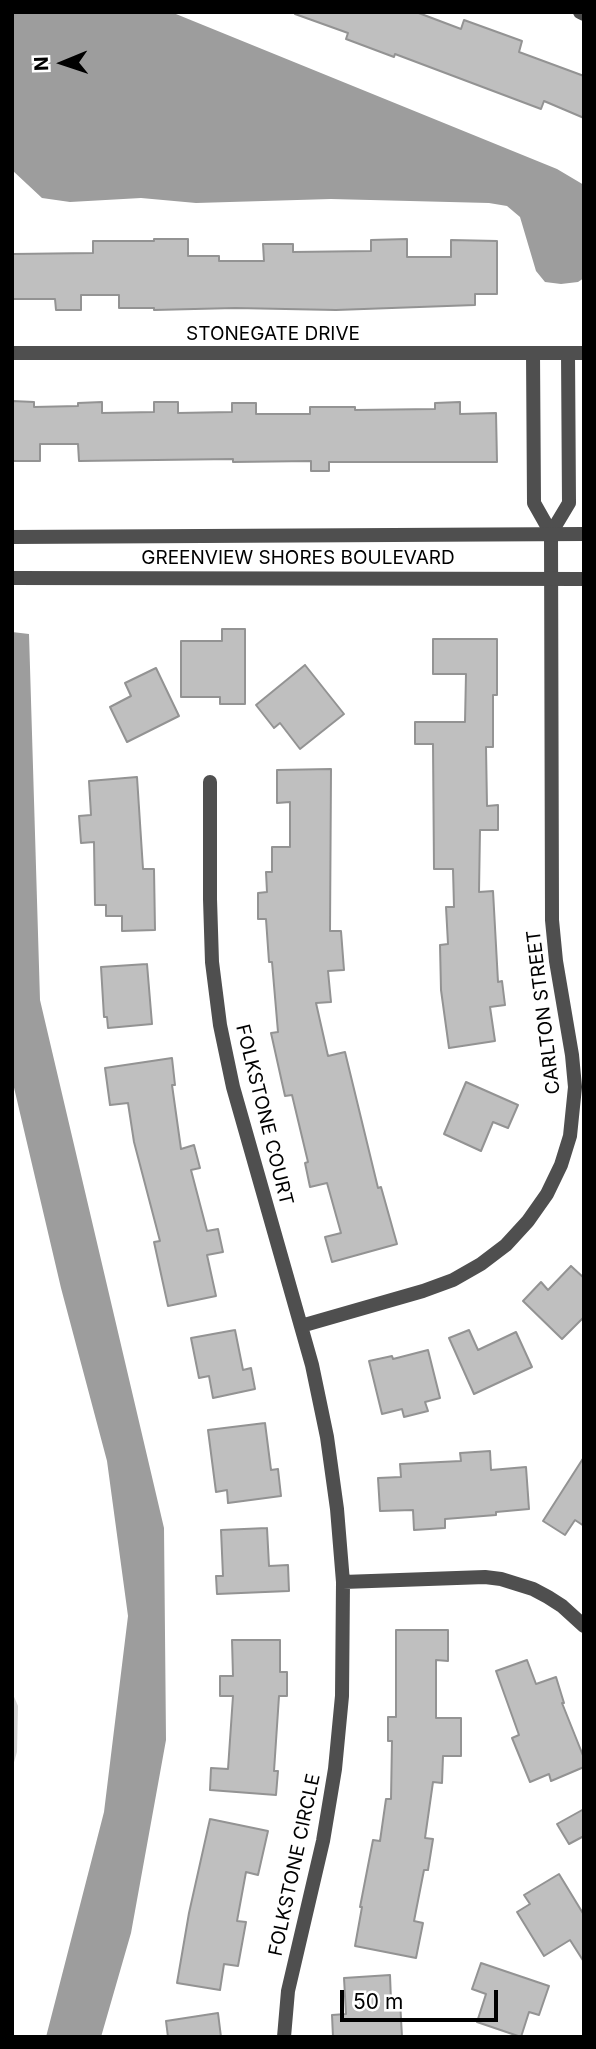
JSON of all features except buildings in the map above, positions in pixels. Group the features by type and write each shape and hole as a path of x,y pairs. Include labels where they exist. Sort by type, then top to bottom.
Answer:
{"street":[{"name":"STONEGATE DRIVE","path":"12,353 584,354"},
{"path":"533,353 534,503 551,533 569,503 568,353"},
{"name":"CARLTON STREET","path":"301,1326 423,1291 453,1280 481,1264 506,1244 528,1221 547,1194 577,1136 572,1055 552,920 551,533"},
{"name":"GREENVIEW SHORES BOULEVARD","path":"12,537 584,534"},
{"name":"GREENVIEW SHORES BOULEVARD","path":"12,578 81,576 584,579"},
{"name":"FOLKSTONE COURT","path":"210,782 212,962 220,1025 233,1087 301,1326"},
{"name":"FOLKSTONE CIRCLE","path":"284,2037 288,1991 323,1841 335,1769 342,1696 343,1583 337,1509 327,1437 301,1326"},
{"path":"343,1583 485,1577 501,1579 533,1589 548,1597 584,1626"}],"shaded area":[{"path":"12,12 171,12 557,169 584,185 584,278 578,282 561,284 545,282 536,271 520,217 507,206 489,203 331,199 196,203 141,198 70,202 42,198 12,170"},
{"path":"12,632 29,634 40,1000 164,1528 166,1740 131,1933 101,2037 46,2037 104,1812 128,1616 107,1461 61,1288 12,1079"},
{"path":"12,1692 18,1706 17,1752 12,1769"}]}
